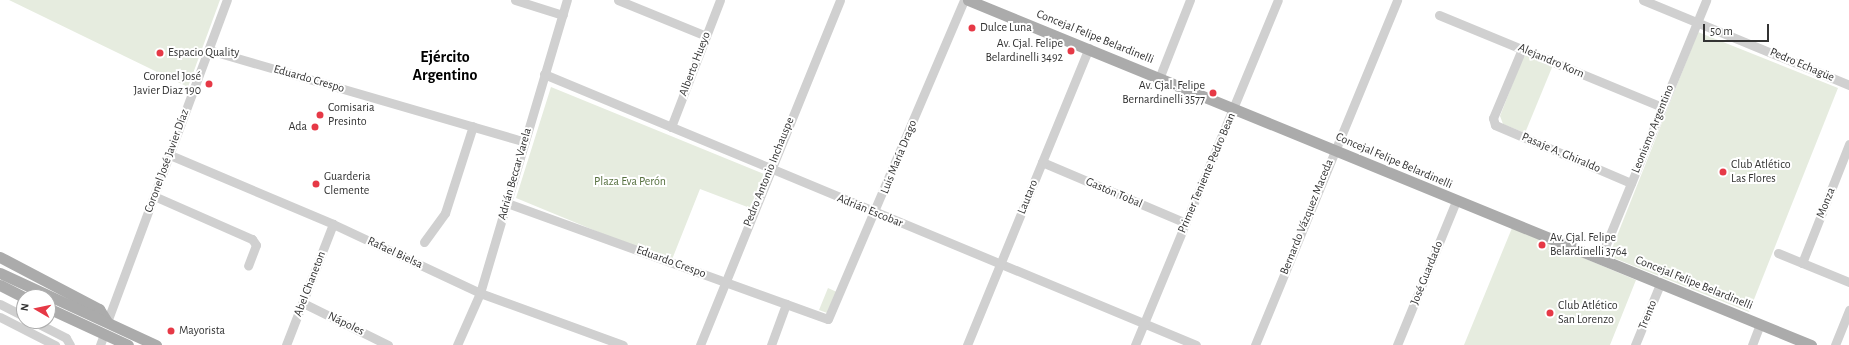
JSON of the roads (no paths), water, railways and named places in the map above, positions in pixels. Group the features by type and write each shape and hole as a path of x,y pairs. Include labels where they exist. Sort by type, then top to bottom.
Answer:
{"main road":[{"name":"Concejal Felipe Belardinelli","path":"968,0 1160,76 1456,201 1811,345"},
{"path":"0,258 99,309 107,322"},
{"path":"0,273 156,345"},
{"path":"0,286 16,293"},
{"path":"56,312 128,345"}],"street":[{"name":"Coronel José Javier Díaz","path":"107,322 228,0"},
{"path":"515,0 563,15"},
{"name":"Adrián Beccar Varela","path":"456,345 480,293 567,0"},
{"path":"618,0 706,36"},
{"name":"Alberto Hueyo","path":"671,128 720,0"},
{"name":"Pedro Antonio Inchauspe","path":"700,345 770,169 840,0"},
{"name":"Luis María Drago","path":"833,314 964,0"},
{"path":"1160,76 1190,0"},
{"name":"Primer Teniente Pedro Bean","path":"1134,345 1278,0"},
{"name":"Bernardo Vázquez Maceda","path":"1255,345 1397,0"},
{"name":"Pedro Echagüe","path":"1643,0 1849,85"},
{"name":"Leonismo Argentino","path":"1600,259 1706,0"},
{"name":"Alejandro Korn","path":"1439,15 1662,107"},
{"name":"Lautaro","path":"967,345 1089,48"},
{"name":"Pasaje A. Ghiraldo","path":"1522,49 1493,122 1631,183"},
{"name":"Eduardo Crespo","path":"209,50 524,142"},
{"name":"Adrián Escobar","path":"544,74 1000,265 1196,345"},
{"path":"424,242 445,213 473,126"},
{"name":"Monza","path":"1802,262 1849,144"},
{"name":"Rafael Bielsa","path":"170,155 333,224 480,293 619,344"},
{"name":"Gastón Tobal","path":"1042,162 1186,223"},
{"path":"154,196 252,239 256,245 248,266"},
{"name":"José Guardado","path":"1397,345 1456,201"},
{"name":"Eduardo Crespo","path":"507,203 824,319 833,314"},
{"name":"Abel Chaneton","path":"286,345 333,224"},
{"path":"1778,253 1849,282"},
{"name":"Trento","path":"1635,345 1660,284"},
{"name":"Nápoles","path":"303,303 388,345"},
{"path":"0,304 16,312"},
{"path":"771,345 786,304"},
{"path":"1835,345 1849,310"},
{"path":"0,317 55,345"},
{"path":"1752,345 1760,324"},
{"path":"49,329 66,338 70,345"},
{"path":"100,345 104,334"}],"place":[{"name":"Dulce Luna","path":"972,28"},
{"name":"Av. Cjal. Felipe Belardinelli 3492","path":"1071,51"},
{"name":"Espacio Quality","path":"160,53"},
{"name":"Coronel José Javier Diaz 190","path":"209,84"},
{"name":"Av. Cjal. Felipe Bernardinelli 3577","path":"1213,93"},
{"name":"Comisaria Presinto","path":"320,115"},
{"name":"Ada","path":"315,127"},
{"name":"Club Atlético Las Flores","path":"1723,172"},
{"name":"Guarderia Clemente","path":"316,184"},
{"name":"Av. Cjal. Felipe Belardinelli 3764","path":"1542,245"},
{"name":"Club Atlético San Lorenzo","path":"1550,313"},
{"name":"Mayorista","path":"171,331"}],"district":[{"name":"Ejército Argentino","path":"445,66"}],"park label":[{"name":"Plaza Eva Perón","path":"630,182"}]}
